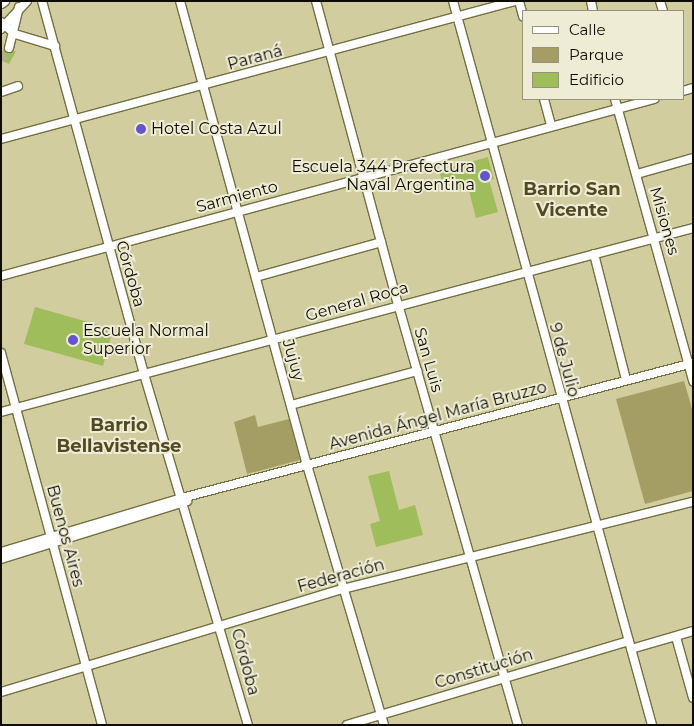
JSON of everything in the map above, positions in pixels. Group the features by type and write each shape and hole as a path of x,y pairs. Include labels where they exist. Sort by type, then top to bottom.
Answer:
{"street":[{"path":"27,1 2,25 15,34 55,46"},
{"name":"Córdoba","path":"42,1 144,374 220,624 248,725"},
{"name":"Jujuy","path":"180,1 307,465 384,725"},
{"name":"San Luis","path":"316,1 398,304 518,725"},
{"name":"9 de Julio","path":"453,1 493,143 560,398 652,725"},
{"path":"517,1 522,14"},
{"name":"Paraná","path":"1,139 517,1"},
{"path":"9,48 15,34 19,7"},
{"path":"1,92 18,86"},
{"path":"544,100 551,125"},
{"name":"Misiones","path":"615,100 691,363 693,380"},
{"name":"Sarmiento","path":"1,276 108,245 650,100"},
{"path":"636,174 693,158"},
{"name":"General Roca","path":"1,412 272,340 398,304 693,228"},
{"path":"256,277 381,242"},
{"path":"594,254 626,380"},
{"name":"Buenos Aires","path":"1,353 102,725"},
{"name":"Avenida Ángel María Bruzzo","path":"1,552 52,540 307,465 691,363"},
{"path":"291,405 417,371"},
{"name":"Federación","path":"1,692 220,624 343,590 470,556 693,502"},
{"name":"Avenida Ángel María Bruzzo","path":"1,559 52,540"},
{"name":"Constitución","path":"347,725 505,677 693,631"},
{"path":"676,636 693,698"}],"green space":[{"path":"684,381 693,412 693,491 645,504 616,399"},
{"path":"255,415 258,427 289,419 300,460 247,474 234,422"}],"building":[{"path":"4,45 7,53 16,51 9,64 1,60"},
{"path":"488,157 494,179 489,180 498,212 476,218 468,187 454,191 450,179 442,181 439,171"},
{"path":"35,307 113,329 103,366 24,344"},
{"path":"389,471 399,510 415,505 423,535 376,547 370,524 380,521 368,476"}],"tunnel":[{"path":"1,60 9,48"}],"place":[{"name":"Hotel Costa Azul","path":"141,129"},
{"name":"Escuela 344 Prefectura Naval Argentina","path":"485,176"},
{"name":"Escuela Normal Superior","path":"73,340"}],"district":[{"name":"Barrio San Vicente","path":"572,200"},
{"name":"Barrio Bellavistense","path":"119,436"}]}
